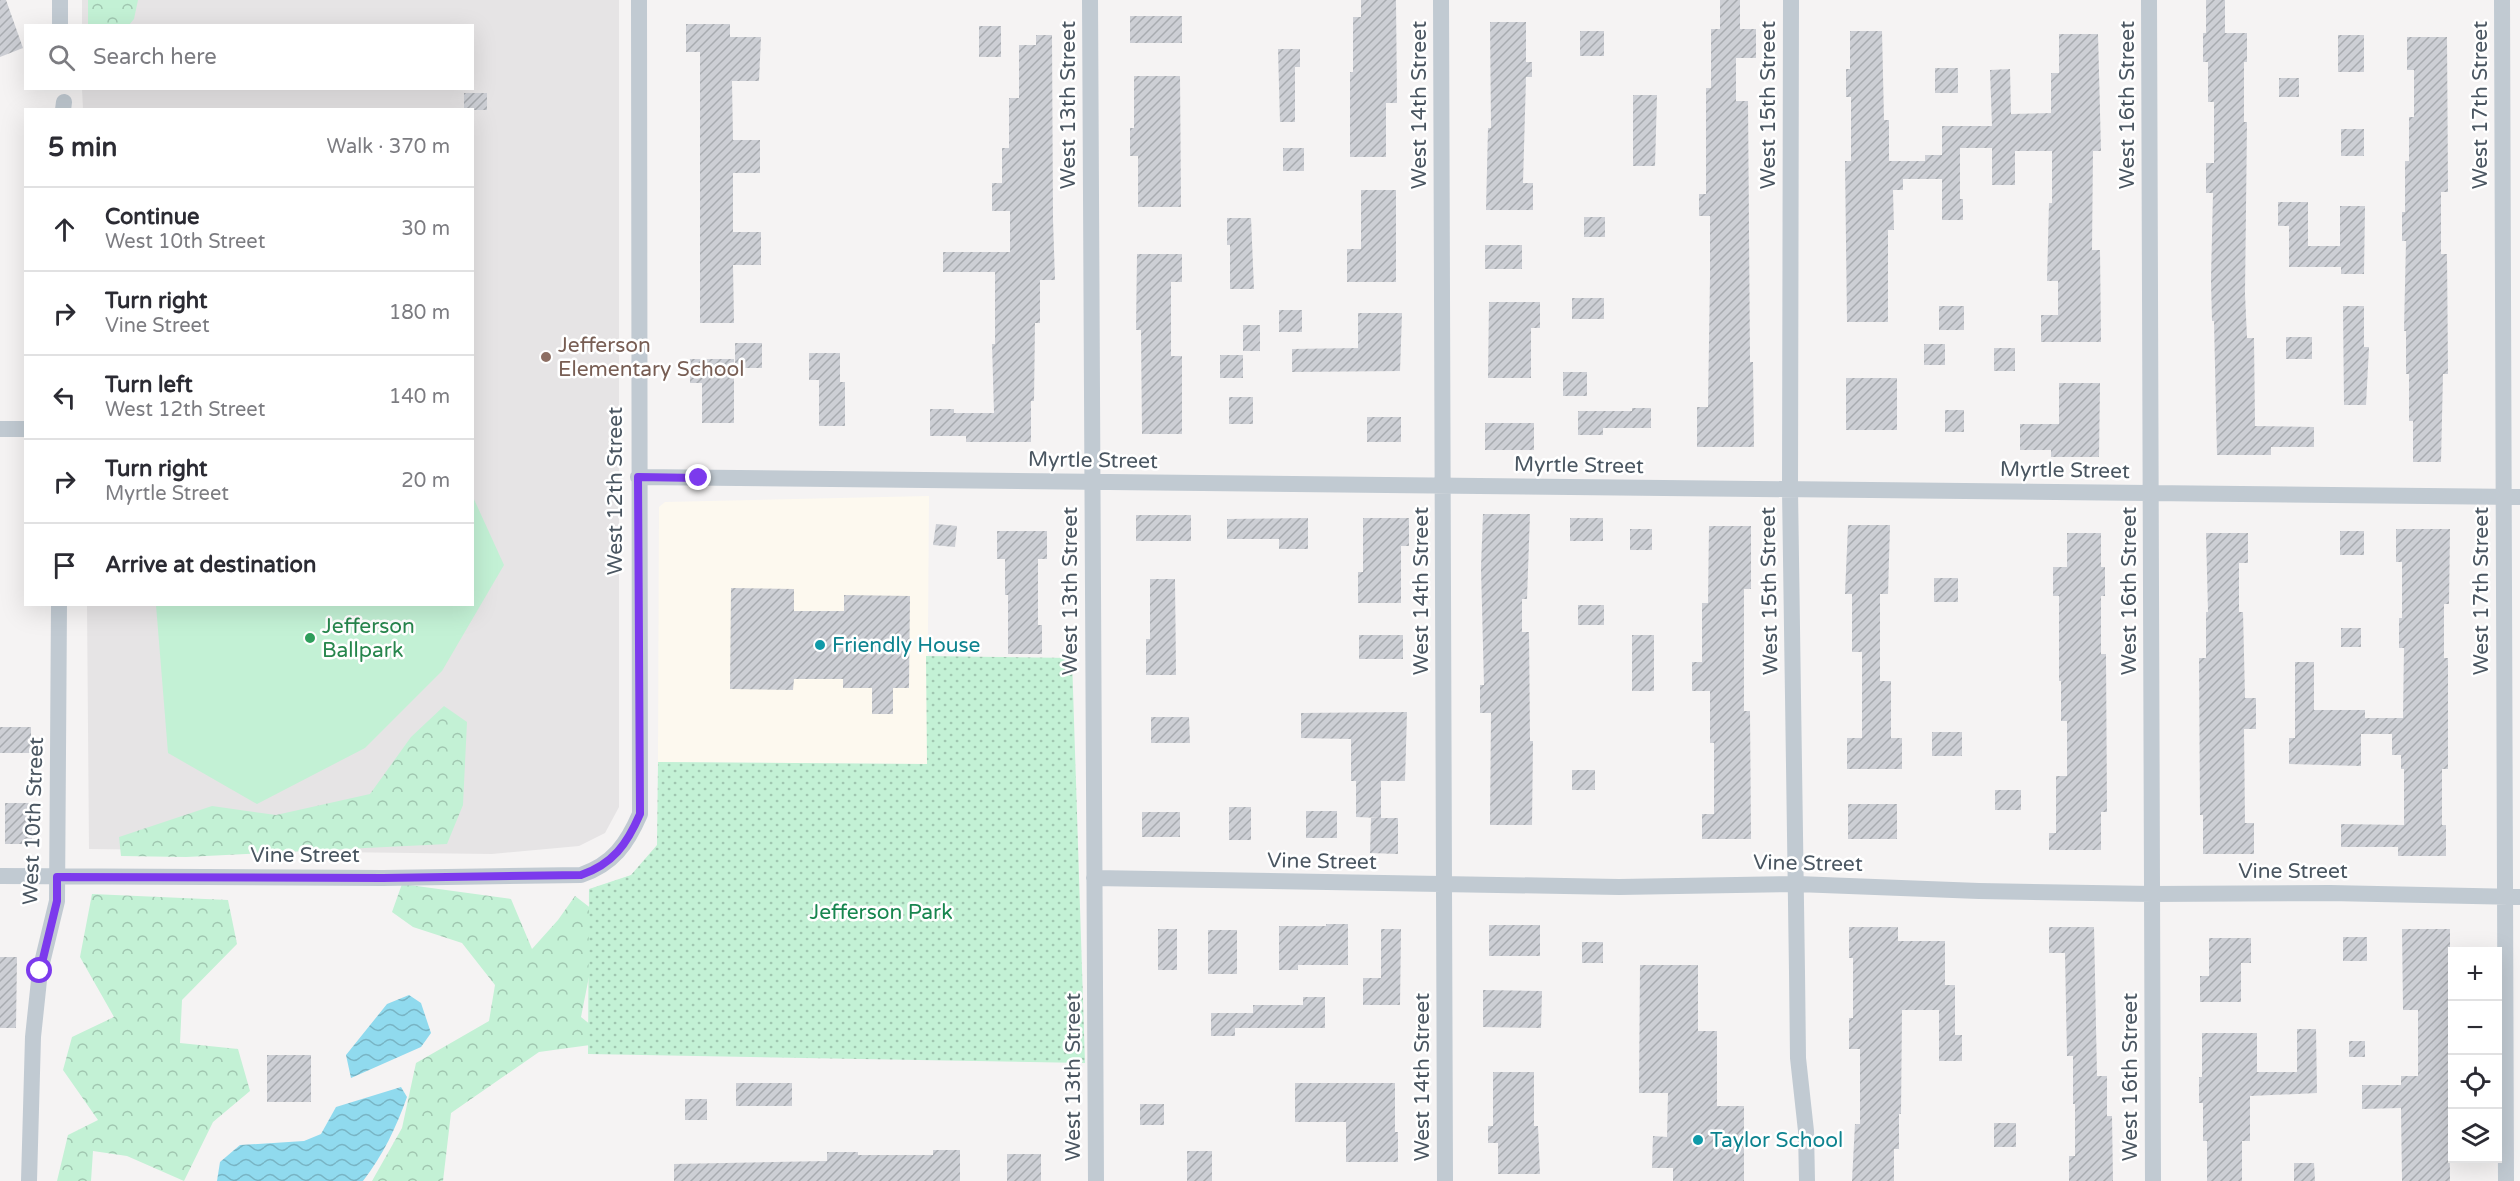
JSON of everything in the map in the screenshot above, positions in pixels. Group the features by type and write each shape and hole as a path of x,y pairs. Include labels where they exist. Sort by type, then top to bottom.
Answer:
{"street":[{"path":"60,0 60,24"},
{"name":"West 12th Street","path":"606,862 628,840 640,814 639,0"},
{"name":"West 13th Street","path":"1090,0 1096,1181"},
{"name":"West 14th Street","path":"1441,0 1445,1181"},
{"name":"West 15th Street","path":"1791,0 1790,490 1798,1058 1806,1131 1807,1181"},
{"name":"West 16th Street","path":"2149,0 2153,1181"},
{"name":"West 17th Street","path":"2502,0 2512,497 2512,897 2506,1181"},
{"path":"0,429 24,429"},
{"name":"Myrtle Street","path":"638,477 2512,497"},
{"name":"West 10th Street","path":"29,1181 33,1037 40,971 57,901 59,606"},
{"name":"Vine Street","path":"0,876 394,878 581,875 596,870 606,862"},
{"name":"Vine Street","path":"1094,878 1619,887 1797,884 1978,891 2152,894 2330,893 2512,897"}],"shaded area":[{"name":"Jefferson Elementary School","path":"82,0 619,0 619,807 605,833 579,846 492,854 89,849 87,606 474,606 474,108 83,108 82,90 474,90 474,24 82,24"},
{"path":"929,496 927,764 658,762 659,507 665,502"}],"green space":[{"path":"88,0 138,0 134,19 130,24 88,24"},
{"name":"Jefferson Ballpark","path":"474,499 504,565 442,671 365,748 257,804 168,753 156,606 474,606"},
{"name":"Jefferson Park","path":"926,656 1072,658 1085,1063 588,1054 589,889 631,875 657,845 658,762 927,764"},
{"path":"444,706 467,722 463,805 447,844 186,857 121,856 119,837 212,806 276,815 370,794 411,737"},
{"path":"402,884 511,899 532,949 558,920 575,896 601,916 581,1017 612,1042 539,1052 451,1113 443,1181 372,1181 402,1128 416,1063 489,1021 495,985 462,943 413,927 392,912"},
{"path":"92,894 228,900 237,944 182,1000 180,1043 238,1049 250,1091 213,1122 184,1181 127,1156 93,1151 91,1181 57,1181 68,1135 98,1120 63,1070 72,1037 114,1017 80,957"}],"water":[{"path":"409,995 421,1003 431,1033 421,1047 351,1078 346,1055 387,1004"},
{"path":"401,1087 407,1097 398,1120 383,1151 363,1181 217,1181 220,1162 240,1145 304,1141 321,1134 336,1107"}],"building":[{"path":"0,0 6,0 23,48 0,57"},
{"path":"1361,0 1396,0 1397,103 1386,103 1386,157 1350,157 1350,72 1353,72 1353,17 1361,17"},
{"path":"1720,0 1740,0 1740,29 1756,29 1756,58 1736,58 1736,101 1748,101 1750,362 1753,362 1754,447 1697,447 1697,407 1708,407 1710,277 1710,216 1699,216 1699,194 1706,194 1706,88 1711,88 1711,29 1720,29"},
{"path":"2206,0 2225,0 2225,33 2247,33 2247,62 2244,62 2244,122 2247,122 2245,294 2247,338 2254,338 2255,426 2314,427 2314,447 2271,447 2271,455 2217,455 2211,280 2213,193 2206,193 2206,163 2214,163 2214,102 2208,102 2208,62 2203,62"},
{"path":"1130,16 1182,16 1182,43 1130,43"},
{"path":"1490,22 1526,22 1526,62 1532,62 1532,77 1526,77 1523,183 1533,183 1533,210 1486,210 1488,128 1491,128"},
{"path":"686,24 730,24 730,37 761,37 759,81 732,81 733,140 760,140 760,173 733,173 733,232 761,232 761,265 733,265 734,323 700,323 700,52 686,52"},
{"path":"979,26 1001,26 1001,57 979,57"},
{"path":"1580,31 1604,31 1604,56 1580,56"},
{"path":"1850,31 1882,31 1884,120 1889,120 1889,161 1925,161 1925,155 1942,155 1942,126 1992,126 1990,70 2010,69 2011,114 2051,113 2051,73 2059,73 2059,34 2098,34 2101,151 2093,151 2092,250 2100,250 2101,342 2041,342 2041,315 2058,315 2058,281 2047,281 2049,203 2052,203 2052,151 2015,151 2015,185 1992,185 1992,148 1960,148 1960,199 1963,199 1963,220 1942,220 1942,179 1903,179 1903,190 1893,190 1894,230 1888,230 1888,322 1847,322 1845,161 1851,161 1851,97 1846,97 1846,69 1850,69"},
{"path":"1036,35 1052,35 1055,280 1040,280 1040,323 1035,323 1031,442 966,442 966,436 930,436 930,409 954,409 954,413 994,413 992,344 995,344 995,272 943,272 943,252 1010,252 1010,211 992,211 992,183 1002,183 1002,148 1009,148 1009,98 1019,98 1019,45 1036,45"},
{"path":"2338,35 2364,35 2364,72 2338,72"},
{"path":"2407,37 2447,37 2448,192 2441,192 2441,254 2447,254 2448,374 2443,374 2441,462 2413,462 2413,421 2409,421 2409,374 2406,374 2406,331 2404,331 2406,241 2402,241 2402,212 2405,212 2405,161 2409,161 2409,117 2414,117 2414,70 2407,70"},
{"path":"1278,49 1300,49 1300,67 1295,67 1295,122 1280,122"},
{"path":"1935,68 1958,68 1958,93 1935,93"},
{"path":"1134,76 1180,76 1181,207 1138,207 1138,156 1130,156 1130,128 1134,128"},
{"path":"2279,78 2299,78 2299,97 2279,97"},
{"path":"464,93 487,93 487,110 464,108"},
{"path":"1633,95 1657,95 1655,166 1633,166"},
{"path":"2341,129 2364,129 2364,156 2341,156"},
{"path":"1283,148 1304,148 1304,171 1283,171"},
{"path":"1361,190 1396,190 1396,282 1347,282 1347,249 1361,249"},
{"path":"2278,202 2308,202 2308,246 2340,246 2340,206 2365,206 2364,274 2341,274 2341,267 2289,267 2289,226 2278,226"},
{"path":"1584,217 1605,217 1605,237 1584,237"},
{"path":"1227,218 1251,218 1254,289 1230,289 1230,245 1227,245"},
{"path":"1485,245 1522,245 1522,269 1485,269"},
{"path":"1137,254 1182,254 1182,282 1171,282 1171,356 1182,356 1182,434 1142,434 1141,330 1136,330"},
{"path":"1572,298 1604,298 1604,319 1572,319"},
{"path":"1489,302 1540,302 1540,328 1531,328 1531,378 1488,378"},
{"path":"1939,306 1964,306 1964,330 1939,330"},
{"path":"2343,306 2364,306 2364,347 2369,347 2366,405 2344,405"},
{"path":"1279,310 1302,310 1302,332 1279,332"},
{"path":"1358,313 1402,313 1400,371 1292,372 1292,349 1358,348"},
{"path":"1243,325 1260,325 1260,351 1243,351"},
{"path":"2286,337 2312,337 2312,359 2286,359"},
{"path":"735,343 762,343 762,368 735,368"},
{"path":"1924,344 1945,344 1945,365 1924,365"},
{"path":"1994,348 2015,348 2015,371 1994,371"},
{"path":"809,353 840,353 840,382 845,382 845,426 819,426 819,380 809,380"},
{"path":"1220,355 1243,355 1243,378 1220,378"},
{"path":"690,359 734,359 734,423 702,423 702,383 690,383"},
{"path":"1563,372 1587,372 1587,396 1563,396"},
{"path":"1846,378 1897,378 1897,430 1846,430"},
{"path":"2059,383 2100,383 2099,457 2051,457 2051,450 2020,450 2020,424 2059,424"},
{"path":"1229,397 1253,397 1253,424 1229,424"},
{"path":"1632,408 1651,408 1651,428 1603,428 1603,435 1578,435 1578,411 1632,411"},
{"path":"1945,410 1964,410 1964,432 1945,432"},
{"path":"1367,417 1401,417 1401,442 1367,442"},
{"path":"1485,423 1534,423 1534,450 1485,450"},
{"path":"1483,514 1530,514 1527,599 1522,599 1522,632 1529,632 1530,741 1533,741 1532,825 1490,825 1491,713 1480,713 1480,685 1484,685 1481,568"},
{"path":"1136,515 1191,515 1191,541 1136,541"},
{"path":"1308,518 1308,549 1279,549 1279,539 1227,539 1227,519"},
{"path":"1363,518 1409,518 1409,546 1401,546 1401,603 1358,603 1358,572 1363,572"},
{"path":"1570,518 1603,518 1603,541 1570,541"},
{"path":"936,524 957,526 955,547 933,545"},
{"path":"1848,525 1890,525 1888,594 1880,594 1880,681 1891,681 1891,738 1902,738 1902,769 1847,769 1847,738 1862,738 1862,652 1852,652 1852,594 1845,594"},
{"path":"1709,526 1751,526 1751,589 1744,589 1744,711 1750,711 1751,839 1702,839 1702,814 1714,814 1714,743 1710,743 1710,691 1692,691 1692,662 1702,662 1702,603 1708,603"},
{"path":"1630,529 1652,529 1652,550 1630,550"},
{"path":"2396,529 2450,529 2449,604 2444,604 2444,658 2448,658 2448,769 2442,769 2442,825 2446,825 2446,856 2398,856 2398,847 2341,847 2341,824 2404,825 2404,769 2401,769 2401,755 2392,755 2392,734 2361,734 2361,766 2289,764 2289,738 2295,738 2295,662 2314,662 2314,710 2365,710 2365,718 2403,718 2404,648 2399,648 2399,618 2402,618 2402,562 2396,562"},
{"path":"997,531 1047,531 1047,559 1038,559 1038,625 1042,625 1042,654 1008,654 1008,595 1005,595 1005,559 997,559"},
{"path":"2340,531 2364,531 2364,555 2340,555"},
{"path":"2067,533 2101,533 2101,567 2105,567 2105,596 2101,596 2101,654 2106,654 2107,812 2101,812 2101,850 2049,850 2049,833 2056,833 2056,776 2067,776 2067,721 2061,721 2061,681 2059,681 2059,596 2053,596 2053,567 2067,567"},
{"path":"2206,533 2248,533 2248,563 2239,563 2239,612 2243,612 2245,698 2256,698 2256,729 2244,729 2245,823 2254,823 2254,854 2203,854 2203,815 2200,815 2199,658 2206,658 2206,612 2208,612"},
{"path":"1934,578 1958,578 1958,602 1934,602"},
{"path":"1150,579 1175,579 1176,675 1146,675 1146,639 1150,639"},
{"name":"Friendly House","path":"731,588 794,589 794,611 844,611 844,595 910,596 909,688 893,688 893,714 872,714 872,688 843,688 843,679 794,679 793,690 730,689"},
{"path":"1578,605 1604,605 1604,625 1578,625"},
{"path":"2341,628 2361,628 2361,647 2341,647"},
{"path":"1359,635 1403,635 1403,659 1359,659"},
{"path":"1632,635 1654,635 1654,691 1632,691"},
{"path":"1407,712 1405,781 1381,781 1381,818 1356,817 1356,781 1351,781 1351,739 1301,738 1301,713"},
{"path":"1151,717 1189,717 1190,743 1151,743"},
{"path":"0,727 31,727 31,753 0,753"},
{"path":"1932,732 1962,732 1962,756 1932,756"},
{"path":"1572,770 1595,770 1595,790 1572,790"},
{"path":"1995,790 2021,790 2021,810 1995,810"},
{"path":"5,803 32,803 32,844 5,844"},
{"path":"1848,804 1897,804 1897,839 1848,839"},
{"path":"1229,807 1251,807 1251,840 1229,840"},
{"path":"1306,811 1337,811 1337,838 1306,838"},
{"path":"1142,812 1180,812 1180,837 1142,837"},
{"path":"1371,818 1398,818 1398,854 1370,853"},
{"path":"1326,924 1348,924 1348,965 1298,965 1298,970 1279,970 1279,926 1326,926"},
{"path":"1489,925 1540,925 1540,956 1489,956"},
{"path":"1849,927 1898,927 1898,941 1945,941 1945,985 1955,985 1955,1035 1962,1035 1962,1061 1939,1061 1939,1010 1902,1010 1901,1114 1899,1114 1899,1149 1894,1149 1894,1181 1852,1181 1855,1124 1860,1124 1860,1049 1849,1049 1849,1018 1853,1018 1853,958 1849,958"},
{"path":"2049,927 2094,927 2097,1076 2107,1076 2107,1116 2112,1116 2113,1181 2069,1181 2069,1156 2075,1156 2075,1104 2073,1104 2073,1056 2067,1056 2065,953 2049,953"},
{"path":"1158,929 1177,929 1177,970 1158,970"},
{"path":"1381,929 1401,929 1400,1005 1363,1005 1363,978 1381,978"},
{"path":"2402,929 2450,929 2450,947 2448,947 2448,1163 2450,1163 2450,1181 2402,1181 2401,1108 2362,1109 2362,1085 2401,1085 2401,1076 2418,1076 2418,1010 2403,1010"},
{"path":"1208,930 1237,930 1237,974 1208,974"},
{"path":"2343,937 2367,937 2367,961 2343,961"},
{"path":"2209,938 2251,938 2251,963 2241,963 2241,1002 2200,1002 2200,976 2209,976"},
{"path":"1582,942 1603,942 1603,963 1582,963"},
{"path":"0,957 17,957 16,1028 0,1028"},
{"path":"1640,965 1698,965 1698,1031 1717,1031 1717,1106 1744,1106 1744,1181 1673,1181 1673,1168 1652,1168 1653,1136 1667,1137 1668,1093 1639,1093"},
{"path":"1483,990 1542,991 1541,1028 1483,1027"},
{"path":"1303,997 1325,997 1325,1028 1235,1028 1235,1036 1211,1036 1211,1013 1253,1013 1253,1005 1303,1005"},
{"path":"2297,1029 2316,1029 2317,1093 2250,1096 2250,1141 2242,1141 2242,1181 2207,1181 2207,1141 2203,1141 2203,1103 2199,1103 2199,1077 2202,1077 2202,1033 2257,1033 2257,1072 2297,1072"},
{"path":"2349,1041 2365,1041 2365,1057 2349,1057"},
{"path":"267,1055 311,1055 311,1102 267,1102"},
{"path":"1493,1072 1534,1072 1534,1126 1538,1126 1540,1174 1498,1174 1498,1143 1488,1143 1488,1126 1493,1126"},
{"path":"736,1083 792,1083 792,1106 736,1106"},
{"path":"1295,1083 1395,1083 1395,1132 1398,1132 1398,1162 1346,1162 1346,1122 1295,1122"},
{"path":"685,1099 707,1099 707,1120 685,1120"},
{"path":"1140,1104 1164,1104 1164,1125 1140,1125"},
{"path":"1994,1123 2016,1123 2016,1147 1994,1147"},
{"path":"933,1150 960,1150 960,1181 674,1181 674,1164 827,1161 827,1152 858,1152 858,1155 933,1155"},
{"path":"1187,1151 1212,1151 1212,1181 1187,1181"},
{"path":"1007,1154 1041,1154 1041,1181 1007,1181"},
{"path":"2294,1163 2314,1163 2315,1181 2294,1181"}],"place":[{"name":"Jefferson Elementary School","path":"546,357"},
{"name":"Jefferson Ballpark","path":"310,638"},
{"name":"Friendly House","path":"820,645"},
{"name":"Taylor School","path":"1698,1140"}],"route":[{"path":"40,971 57,901 57,877 383,878 581,875 596,870 628,840 640,814 638,477 699,478"}]}
